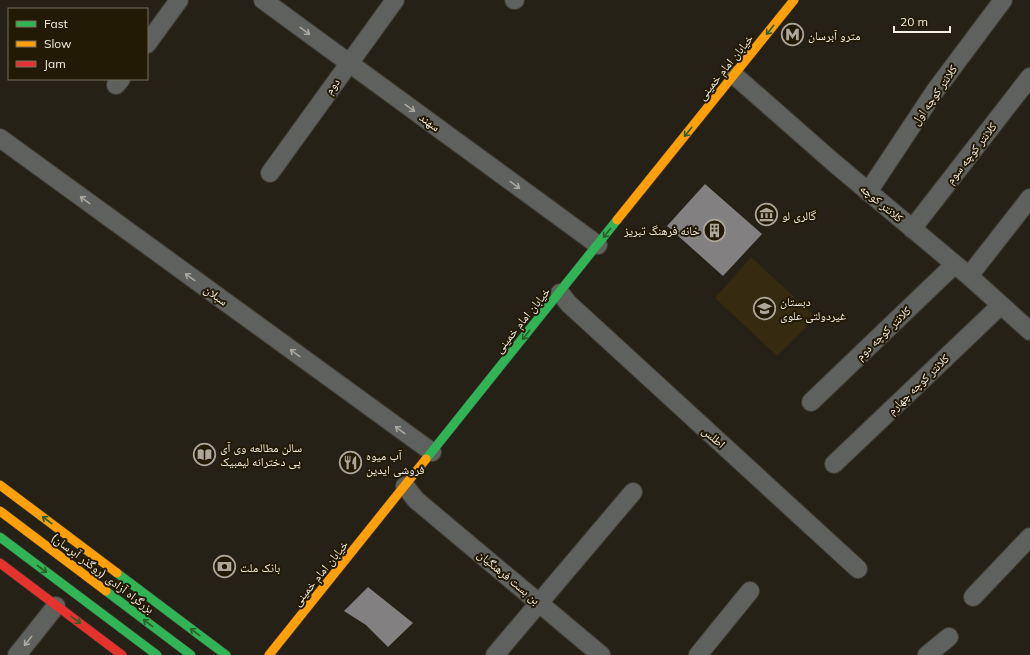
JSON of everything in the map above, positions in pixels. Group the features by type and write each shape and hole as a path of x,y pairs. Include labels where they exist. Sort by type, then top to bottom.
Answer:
{"main road":[{"name":"خیابان امام خمینی","path":"270,655 432,452 564,298 598,245 734,75 791,1"},
{"path":"0,484 226,655"},
{"name":"بزرگراه آزادی (روگذر آبرسان)","path":"0,511 191,655"},
{"path":"32,588 50,588 67,574 73,553 69,536"},
{"path":"0,537 157,655"},
{"path":"0,563 122,655"}],"street":[{"path":"148,43 180,0"},
{"name":"سهند","path":"263,0 284,6 349,63 598,245"},
{"name":"دوم","path":"270,173 395,0"},
{"name":"کلانتر کوچه اول","path":"868,192 935,91 1003,0"},
{"name":"کلانتر کوچه","path":"734,75 868,192 969,276 1030,331"},
{"name":"کلانتر کوچه سوم","path":"912,229 1030,77"},
{"name":"سبلان","path":"0,138 432,452"},
{"path":"969,276 1030,198"},
{"name":"کلانتر کوچه دوم","path":"811,402 954,264"},
{"name":"اطلس","path":"564,298 858,569"},
{"name":"کلانتر کوچه چهارم","path":"834,464 1001,305"},
{"name":"بن بست فرهنگیان","path":"405,486 416,500 602,655"},
{"path":"494,655 633,492"},
{"path":"973,597 1030,537"},
{"path":"698,655 750,591"},
{"path":"17,655 56,606"},
{"path":"927,655 949,637"}],"shaded area":[{"name":"دبستان غیردولتی علوی","path":"751,257 816,317 777,356 715,298"}],"building":[{"name":"خانه فرهنگ تبریز","path":"705,184 762,234 723,276 667,226"},
{"path":"368,587 413,623 388,647 366,625 344,611"}],"traffic: fast":[{"path":"426,459 617,220"},
{"path":"0,537 157,655"},
{"path":"117,573 226,655"},
{"path":"106,591 191,655"}],"traffic: slow":[{"path":"617,220 794,0"},
{"path":"269,655 426,459"},
{"path":"0,485 117,573"},
{"path":"0,511 106,591"}],"traffic: jam":[{"path":"0,563 122,655"}],"place":[{"name":"مترو آبرسان","path":"793,35"},
{"name":"گالری لو","path":"767,215"},
{"name":"خانه فرهنگ تبریز","path":"715,230"},
{"name":"دبستان غیردولتی علوی","path":"765,308"},
{"name":"سالن مطالعه وی آی پی دخترانه لیمبیک","path":"205,454"},
{"name":"آب میوه فروشی ایدین","path":"351,462"},
{"name":"بانک ملت","path":"224,567"}]}
